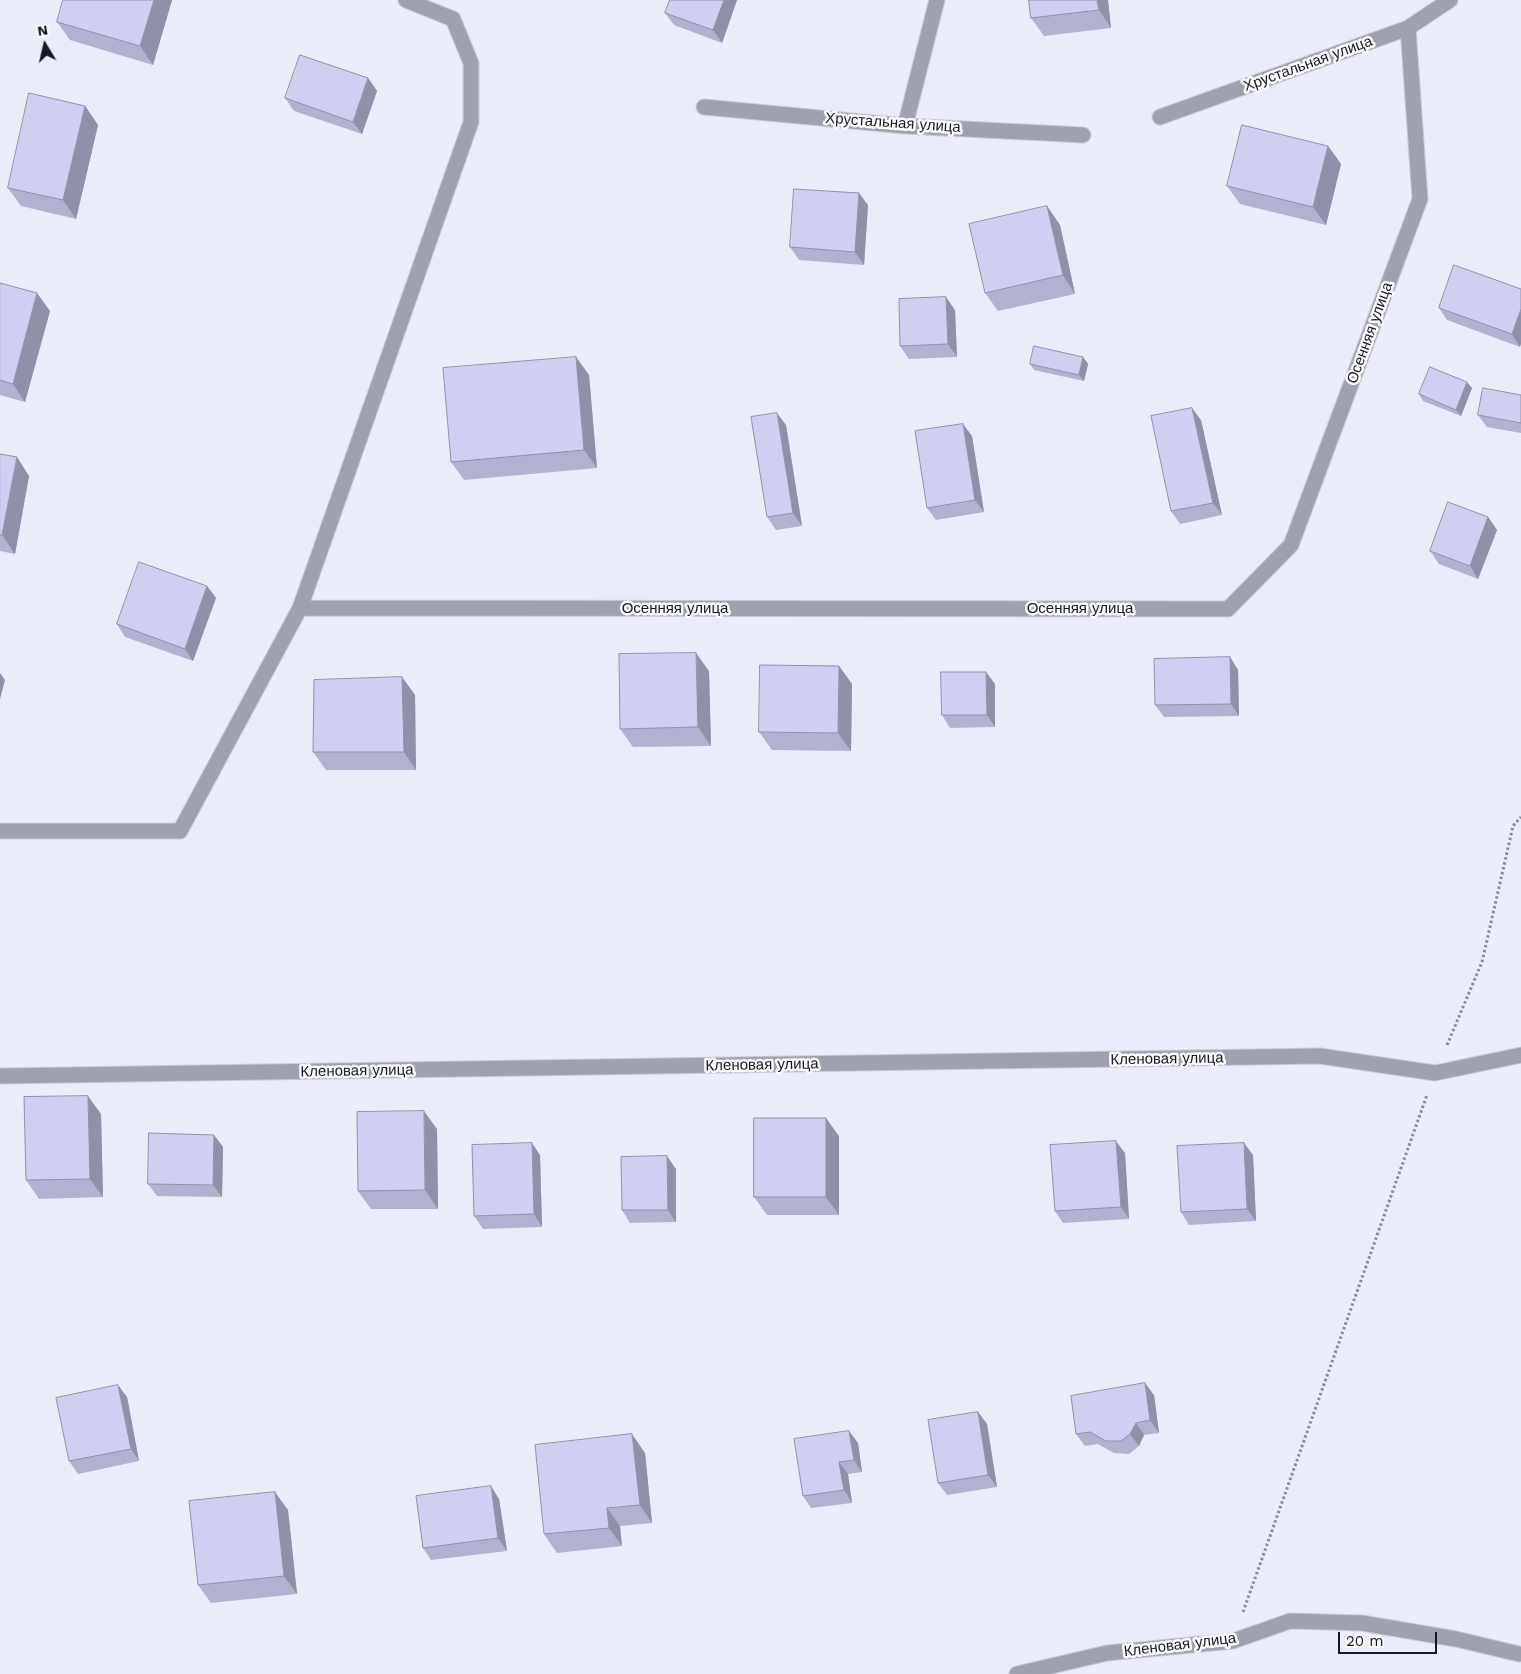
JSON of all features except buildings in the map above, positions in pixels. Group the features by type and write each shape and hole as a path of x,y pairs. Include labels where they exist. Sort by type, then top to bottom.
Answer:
{"street":[{"path":"0,831 180,831 300,608 471,122 471,63 453,19 406,0"},
{"path":"905,126 937,0"},
{"name":"Хрустальная улица","path":"1160,117 1408,28 1450,0"},
{"name":"Осенняя улица","path":"300,608 1228,610 1291,545 1420,199 1408,28"},
{"name":"Хрустальная улица","path":"704,107 905,126 1083,135"},
{"name":"Кленовая улица","path":"0,1076 1320,1056 1435,1073 1521,1055"},
{"name":"Кленовая улица","path":"1016,1674 1107,1653 1232,1641 1290,1621 1362,1623 1456,1638 1520,1652"}],"path":[{"path":"1232,1641 1435,1073 1482,962 1513,826 1521,817"}]}
